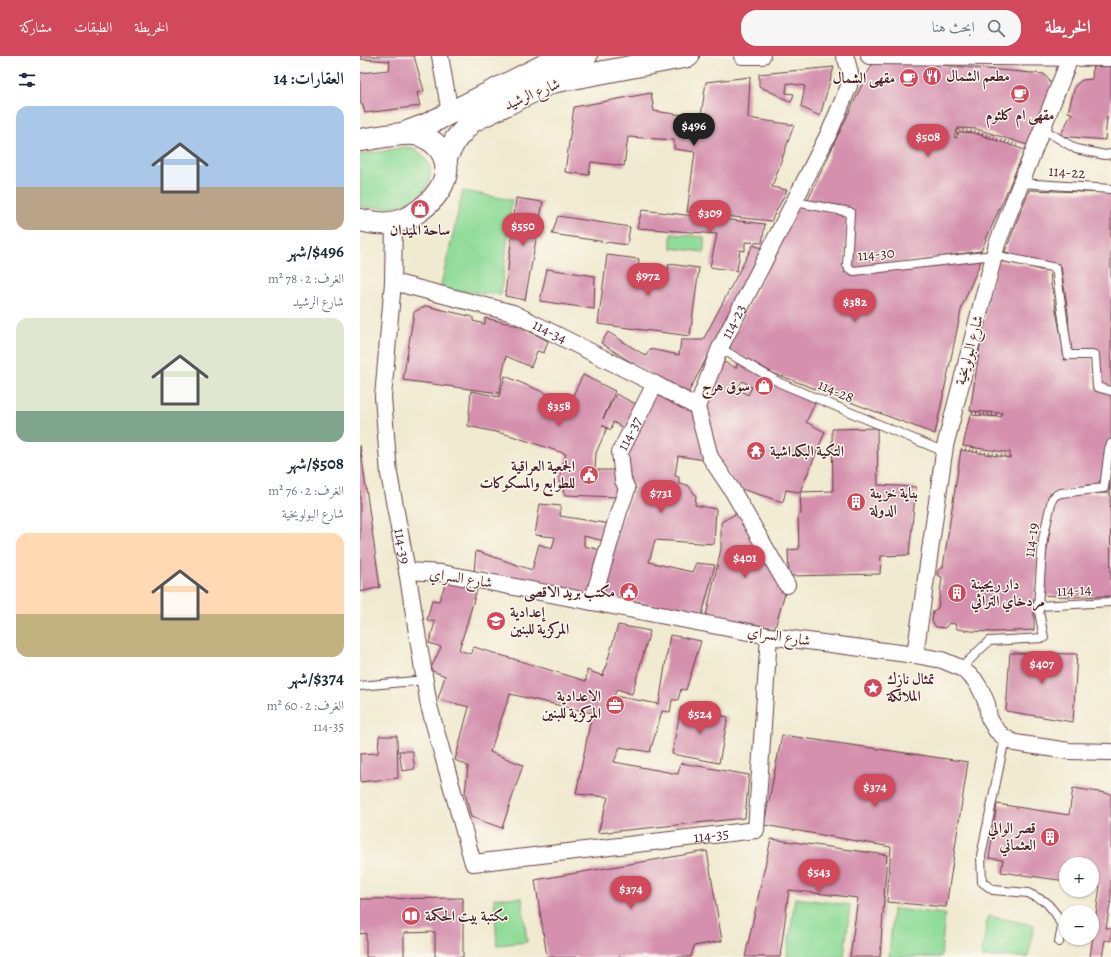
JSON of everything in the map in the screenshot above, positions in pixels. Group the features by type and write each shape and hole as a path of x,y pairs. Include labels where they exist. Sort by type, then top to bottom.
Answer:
{"main road":[{"name":"شارع الرشيد","path":"400,135 426,125 550,60 586,56"},
{"name":"شارع الرشيد","path":"445,159 456,139 472,121 552,82 688,56"},
{"path":"360,140 415,134 428,138 438,147 445,159 446,168 445,179 434,198 418,213 394,223 377,224 360,220"}],"street":[{"path":"440,56 450,113"},
{"path":"742,56 762,56"},
{"name":"114-23","path":"697,407 720,348 830,131 849,86 850,73 846,58 844,56"},
{"path":"869,56 1111,58"},
{"name":"شارع البولويخية","path":"915,655 945,449 994,255 1070,58"},
{"name":"114-39","path":"394,223 393,282 383,396 389,474 407,571 429,706 473,864"},
{"name":"114-34","path":"393,282 513,313 655,384 697,407"},
{"name":"114-37","path":"592,602 618,511 627,489 623,480 620,452 655,384"},
{"path":"697,407 710,457 732,490 787,585"},
{"name":"شارع السراي","path":"407,571 442,573 770,636 915,655 942,660 961,668 974,679 982,690 987,704 989,718 996,730 1005,738 1015,743 1070,752 1111,752"},
{"name":"114-35","path":"473,864 756,830 770,636"}],"lane":[{"path":"1043,129 1076,149 1111,154"},
{"name":"114-22","path":"1021,183 1111,189"},
{"name":"114-30","path":"795,202 850,212 848,265 850,269 854,271 994,255"},
{"path":"994,255 1056,268 1068,355 1095,355 1097,387 1111,391"},
{"name":"114-28","path":"720,348 780,383 945,449"},
{"name":"114-19","path":"961,668 989,641 1044,638 1038,606 1043,539 1052,499 1056,494 1060,493 1104,488 1111,444"},
{"name":"114-14","path":"1038,606 1111,602"},
{"path":"360,686 425,680"},
{"path":"1005,738 981,856 982,882 993,890 1028,894 1046,902 1056,914 1059,920"}],"path":[{"path":"956,138 958,130 976,132 1025,147 1034,152"},
{"path":"954,411 999,415"},
{"path":"945,449 1008,456"}],"green space":[{"path":"403,147 414,148 425,158 429,165 430,171 427,186 414,199 402,205 381,208 360,207 360,154 380,152"},
{"path":"463,191 512,200 501,295 440,289"},
{"path":"671,234 704,237 704,252 671,248"},
{"path":"494,898 522,898 527,942 497,945"},
{"path":"795,898 850,905 844,957 787,957"},
{"path":"893,909 945,914 941,957 889,957"},
{"path":"988,916 1034,925 1028,957 981,957"}],"building":[{"path":"360,56 414,56 424,91 417,93 420,106 365,113 362,103 360,104 360,73 389,70 390,61 360,59"},
{"path":"876,62 929,64 1044,74 1049,80 1052,88 1027,145 977,129 958,128 954,137 956,138 959,132 974,133 1025,150 981,251 856,269 849,264 852,208 807,202 866,76 872,65"},
{"path":"1093,63 1111,63 1111,116 1107,117 1105,140 1060,136 1072,113 1068,112 1075,86 1082,80 1092,79"},
{"path":"834,67 820,116 801,107 805,86 787,83 786,93 794,94 791,102 759,86 759,74"},
{"path":"750,77 748,118 794,125 772,187 787,190 771,221 687,212 695,152 674,149 674,140 628,137 624,166 591,162 589,175 565,172 574,107 651,93 654,111 701,116 706,82"},
{"path":"1029,190 1111,193 1111,387 1099,383 1098,353 1070,351 1068,312 1061,267 1005,252"},
{"path":"516,198 543,202 525,300 505,296"},
{"path":"797,206 847,215 844,273 981,261 962,306 935,434 773,373 730,350 730,345"},
{"path":"642,210 765,224 762,243 745,242 745,251 740,250 737,271 710,267 717,234 637,228"},
{"path":"558,216 630,227 627,245 552,234"},
{"path":"753,245 764,249 686,397 601,343 608,332 646,356 650,349 679,355 681,340 703,340"},
{"path":"607,255 639,259 638,267 668,271 669,264 699,268 690,336 598,324"},
{"path":"998,261 1023,265 1040,270 1050,270 1064,360 1092,358 1093,388 1111,393 1111,436 1104,452 1102,478 1098,483 1050,493 1037,572 1034,600 1034,630 993,632 971,631 957,629 955,624 949,623 945,628 936,627 932,621 933,611 938,608 942,577 937,575 938,570 943,567 961,450 1010,458 1010,452 963,446 970,415 1001,417 1002,413 970,411 988,296"},
{"path":"547,269 595,276 594,309 540,301"},
{"path":"426,306 473,317 473,321 485,324 485,318 519,326 548,341 544,353 537,351 531,367 506,356 499,393 403,380 414,312"},
{"path":"739,361 817,399 806,422 825,432 800,492 786,490 783,502 738,488 721,462 708,434 705,401 724,362 736,368","holes":["742,381 752,387 748,395 737,389"]},
{"path":"583,375 615,391 603,419 616,394 640,406 625,429 613,422 611,430 602,425 607,428 596,453 595,470 617,470 618,497 565,495 559,480 566,454 509,435 468,426 471,391 499,397 505,376 569,403"},
{"path":"656,390 695,414 705,460 678,456 675,476 679,477 679,484 688,485 696,496 695,505 716,509 714,544 655,540 649,562 692,572 696,563 715,565 702,615 639,602 598,596 617,533 635,485 627,482 624,454"},
{"path":"877,428 878,485 916,487 909,555 881,556 880,574 789,576 788,550 799,549 798,514 801,514 800,492 833,491 832,429"},
{"path":"360,445 380,587 360,592"},
{"path":"1110,467 1111,596 1075,597 1040,595 1054,503 1058,497 1065,494 1109,493"},
{"path":"540,504 561,506 560,516 610,524 604,541 584,536 584,546 601,550 590,594 474,572 476,551 532,570 539,544 552,549 555,537 535,535"},
{"path":"739,512 786,589 775,628 706,616 721,549 721,522"},
{"name":"الاعدادية المركزية للبنين","path":"448,577 478,586 459,650 471,654 474,647 586,681 587,670 603,676 618,625 650,631 632,694 617,689 614,696 659,704 670,635 701,641 686,690 681,689 678,700 672,700 670,712 662,711 650,752 620,747 614,762 678,774 681,763 749,775 745,818 598,833 608,797 576,794 592,713 510,694 490,752 523,765 502,828 471,817 465,793 468,766 455,760 469,707 438,699 445,676 430,670 441,647 429,643 435,622 427,620 432,600 439,601"},
{"path":"1010,653 1077,654 1073,722 1006,711"},
{"path":"681,707 728,717 719,763 672,754"},
{"path":"782,735 968,762 946,907 887,902 891,847 764,825"},
{"path":"379,736 397,736 398,778 360,782 360,754 378,753"},
{"path":"399,751 413,751 415,769 402,771"},
{"name":"قصر الوالي العثماني","path":"1073,788 1111,794 1111,899 1106,928 1111,929 1111,941 1105,940 1102,957 1090,957 1092,945 1099,945 1099,905 1097,905 1100,886 1099,857 1059,857 1059,880 1001,872 1003,860 989,858 997,804 1069,815"},
{"path":"771,839 887,855 880,957 850,957 858,898 789,890 780,957 745,957"},
{"path":"707,851 722,941 694,946 691,957 547,957 535,880"},
{"name":"مكتبة بيت الحكمة","path":"463,898 463,957 435,957 435,932 404,933 404,957 366,957 366,933 360,934 360,899"}],"place":[{"name":"مطعم الشمال","path":"932,76"},
{"name":"مقهی الشمال","path":"909,78"},
{"name":"مقهى ام كلثوم","path":"1020,94"},
{"name":"ساحة الميدان","path":"420,209"},
{"name":"سوق هرج","path":"764,386"},
{"name":"التكية البكداشية","path":"756,451"},
{"name":"الجمعية العراقية للطوابع والمسكوكات","path":"589,475"},
{"name":"بناية خزينة الدولة","path":"856,502"},
{"name":"مكتب بريد الاقصى","path":"629,592"},
{"name":"دار ريجينة مردخاي التراثي","path":"957,593"},
{"name":"إعدادية المركزية للبنين","path":"496,621"},
{"name":"تمثال نازك الملائكة","path":"873,688"},
{"name":"الاعدادية المركزية للبنين","path":"615,705"},
{"name":"قصر الوالي العثماني","path":"1050,837"},
{"name":"مكتبة بيت الحكمة","path":"411,916"}]}
